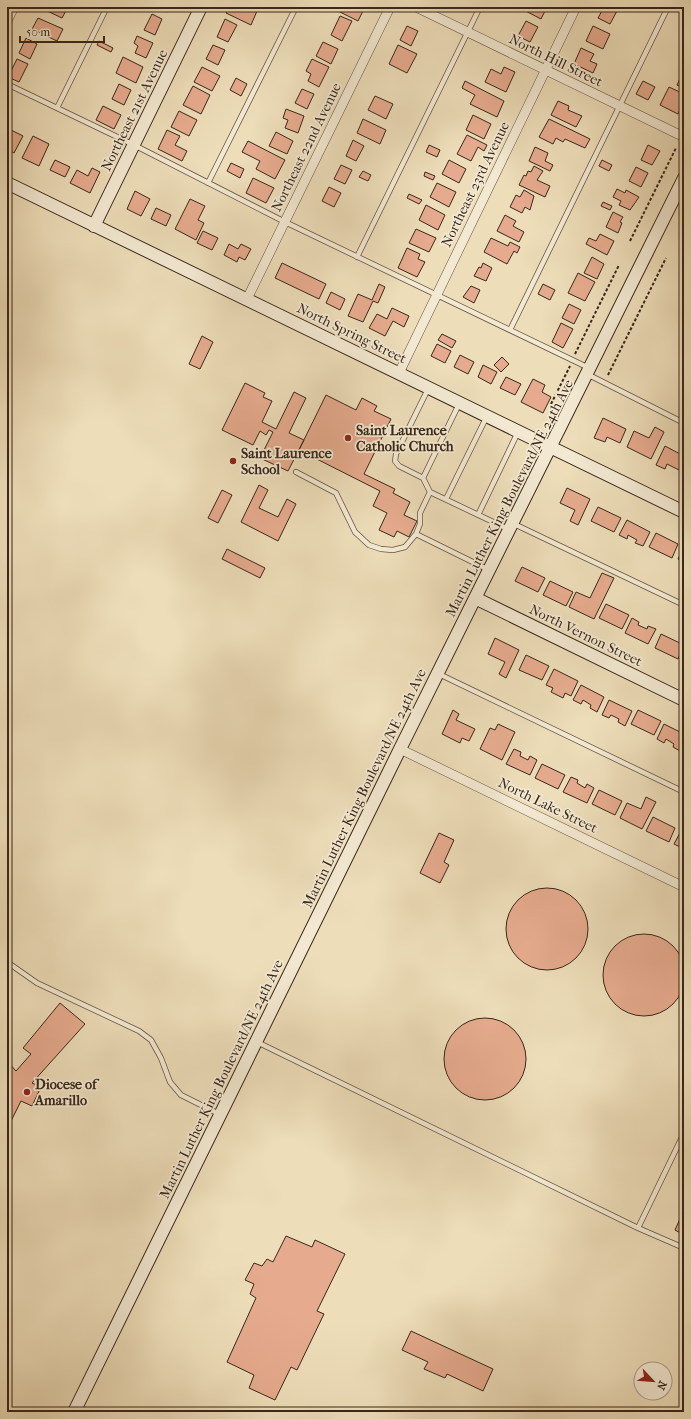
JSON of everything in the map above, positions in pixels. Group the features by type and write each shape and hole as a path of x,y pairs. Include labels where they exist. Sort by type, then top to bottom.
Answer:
{"main road":[{"name":"Northeast 21st Avenue","path":"94,226 201,7"},
{"name":"Martin Luther King Boulevard/NE 24th Ave","path":"74,1412 400,749 550,447 589,372 684,178"},
{"name":"North Spring Street","path":"7,183 684,512"},
{"name":"North Vernon Street","path":"475,598 684,700"}],"street":[{"path":"7,21 14,7"},
{"name":"Northeast 22nd Avenue","path":"247,299 390,7"},
{"name":"North Hill Street","path":"416,7 619,107 684,137"},
{"name":"Northeast 23rd Avenue","path":"399,373 576,7"},
{"name":"North Lake Street","path":"400,749 684,887"}],"lane":[{"path":"57,108 107,7"},
{"path":"208,183 296,7"},
{"path":"357,257 480,7"},
{"path":"510,330 668,7"},
{"path":"7,84 134,145 284,222 572,360 604,383 684,423"},
{"path":"429,388 396,454 395,461 399,466 423,478 430,492 478,515 511,526 684,605"},
{"path":"423,478 460,403"},
{"path":"446,499 487,416"},
{"path":"478,515 518,432"},
{"path":"296,472 336,493 355,532 369,544 381,549 393,550 405,546 416,534 420,524 420,513 430,492"},
{"path":"416,534 489,570"},
{"path":"438,673 684,792"},
{"path":"7,962 37,983 139,1031 151,1040 161,1058 170,1082 181,1095 220,1114"},
{"path":"256,1042 638,1228 684,1248"},
{"path":"638,1228 684,1134"}],"path":[{"path":"630,241 676,148"},
{"path":"604,383 666,258"},
{"path":"551,404 618,265"}],"building":[{"path":"44,7 68,7 62,18 43,9"},
{"path":"156,7 169,7 167,12"},
{"path":"229,7 249,7 257,11 251,25 226,13"},
{"path":"338,7 365,7 358,21 336,10"},
{"path":"518,7 547,7 541,19"},
{"path":"604,7 613,7 618,9 610,24 598,18"},
{"path":"152,14 162,19 155,35 144,30"},
{"path":"340,16 352,21 342,41 331,35"},
{"path":"38,18 63,29 57,41 32,29"},
{"path":"225,19 237,25 228,42 217,37"},
{"path":"526,21 538,27 530,42 518,36"},
{"path":"407,26 418,31 411,46 400,40"},
{"path":"593,26 610,34 603,49 586,41"},
{"path":"137,36 153,43 146,58 135,53 138,46 134,43"},
{"path":"26,38 37,44 30,59 19,53"},
{"path":"99,41 113,48 111,52 97,45"},
{"path":"323,42 338,49 331,64 316,56"},
{"path":"213,45 225,50 218,65 206,59"},
{"path":"398,45 417,54 407,73 389,64"},
{"path":"581,48 594,54 590,61 597,64 593,73 574,64"},
{"path":"123,57 143,67 136,83 116,73"},
{"path":"17,59 28,64 19,82 8,77"},
{"path":"312,59 329,67 319,87 308,81 311,74 306,71"},
{"path":"202,67 220,76 212,91 194,82"},
{"path":"504,67 515,72 506,92 485,82 491,69 501,74"},
{"path":"684,70 684,89 677,85"},
{"path":"236,78 247,84 241,96 230,90"},
{"path":"465,81 504,101 497,117 470,104 475,95 462,88"},
{"path":"643,81 655,87 648,100 636,94"},
{"path":"119,84 131,90 124,105 112,99"},
{"path":"193,86 210,95 201,114 183,105"},
{"path":"669,87 684,94 684,102 678,114 660,105"},
{"path":"302,89 314,94 307,109 295,103"},
{"path":"375,96 393,104 386,119 368,110"},
{"path":"558,101 569,106 568,110 582,116 576,127 551,115"},
{"path":"103,106 121,115 114,129 96,120"},
{"path":"286,109 304,116 298,133 285,128 288,120 283,118"},
{"path":"179,111 197,120 189,136 171,127"},
{"path":"473,115 491,124 484,139 466,130"},
{"path":"363,119 386,130 380,144 357,133"},
{"path":"549,119 590,139 585,148 565,139 563,142 556,138 553,144 539,137"},
{"path":"9,129 23,136 14,153 7,149"},
{"path":"167,130 180,136 175,145 187,151 182,161 158,149"},
{"path":"276,132 293,141 287,154 269,146"},
{"path":"467,135 487,145 484,151 478,147 471,161 457,154"},
{"path":"33,136 49,144 39,166 22,158"},
{"path":"353,140 364,146 356,161 346,156"},
{"path":"248,141 285,160 275,179 256,169 260,161 242,152"},
{"path":"429,145 440,150 437,157 426,152"},
{"path":"648,145 660,151 652,165 641,160"},
{"path":"535,147 548,153 545,161 553,165 550,171 529,161"},
{"path":"55,160 70,167 65,177 50,170"},
{"path":"449,160 466,169 459,183 442,174"},
{"path":"602,160 612,165 609,171 599,166"},
{"path":"231,163 244,169 240,178 227,171"},
{"path":"341,165 352,170 345,184 334,179"},
{"path":"534,166 543,171 537,180 550,186 545,197 519,185 524,175 526,176 528,171 531,172"},
{"path":"636,167 648,173 641,187 629,181"},
{"path":"92,168 100,172 90,193 70,183 77,170 88,176"},
{"path":"363,171 371,175 368,181 359,177"},
{"path":"425,172 435,176 433,180 424,176"},
{"path":"253,178 274,188 266,203 246,193"},
{"path":"437,183 456,192 449,207 430,197"},
{"path":"329,187 341,193 334,207 322,201"},
{"path":"617,189 625,193 626,190 639,197 630,210 619,205 621,201 613,197"},
{"path":"524,190 534,196 530,210 525,207 522,213 510,207 516,195 520,197"},
{"path":"135,191 150,199 141,216 127,209"},
{"path":"409,194 422,200 419,204 407,198"},
{"path":"190,199 205,206 198,220 204,223 196,240 175,229"},
{"path":"603,202 612,206 610,210 601,206"},
{"path":"426,205 445,215 438,230 419,220"},
{"path":"156,208 171,215 166,226 151,219"},
{"path":"613,212 623,217 620,222 622,223 618,233 606,227"},
{"path":"505,215 516,221 513,226 524,232 519,242 497,231"},
{"path":"416,229 436,238 429,252 409,243"},
{"path":"203,231 218,238 212,250 197,243"},
{"path":"600,234 614,241 607,255 586,244 589,238 596,241"},
{"path":"491,238 508,246 510,242 520,247 517,253 514,251 507,264 484,252"},
{"path":"229,244 238,249 241,244 251,249 245,260 239,257 237,262 224,255"},
{"path":"407,248 420,254 418,259 425,262 417,277 398,268"},
{"path":"592,257 604,264 597,279 584,273"},
{"path":"282,263 326,284 319,299 275,278"},
{"path":"483,263 492,268 486,281 474,276 479,267 481,268"},
{"path":"578,273 595,282 585,301 568,293"},
{"path":"379,284 385,287 378,303 373,301 363,322 348,316 358,294 372,300"},
{"path":"543,284 555,290 550,300 538,294"},
{"path":"471,286 480,290 474,303 463,297"},
{"path":"331,292 345,299 340,310 326,303"},
{"path":"569,304 581,310 574,324 562,318"},
{"path":"392,308 409,316 404,327 393,321 385,336 369,328 377,314 387,319"},
{"path":"561,323 573,329 563,348 552,342"},
{"path":"442,334 456,341 452,348 438,340"},
{"path":"202,336 213,342 200,369 189,364"},
{"path":"437,344 451,351 445,363 431,356"},
{"path":"460,355 474,362 468,374 454,367"},
{"path":"502,357 509,364 501,372 494,365"},
{"path":"483,365 497,372 491,384 478,377"},
{"path":"506,377 521,384 515,395 500,388"},
{"path":"533,379 545,385 542,392 551,397 543,413 521,402"},
{"path":"245,383 265,393 263,397 272,401 262,422 276,429 294,392 306,398 289,433 304,440 288,471 260,458 273,432 269,430 266,435 260,431 253,445 222,430"},
{"path":"326,395 356,410 362,398 377,406 374,411 391,419 364,474 395,489 393,493 410,502 404,515 417,521 409,537 397,531 394,537 379,530 387,513 373,506 380,491 299,450"},
{"path":"603,418 626,429 620,443 607,437 605,442 594,438"},
{"path":"655,427 664,432 651,459 627,447 634,431 649,438"},
{"path":"665,446 684,456 684,461 679,470 667,464 665,469 656,465"},
{"path":"259,485 268,490 259,508 278,517 287,499 296,504 278,541 241,522"},
{"path":"567,488 590,499 578,525 570,521 575,510 560,503"},
{"path":"222,490 232,495 218,523 208,518"},
{"path":"598,507 621,518 614,532 591,521"},
{"path":"627,520 650,532 643,546 635,543 637,540 628,535 627,539 619,535"},
{"path":"656,533 678,544 672,558 649,547"},
{"path":"684,546 684,562 678,559"},
{"path":"227,549 265,568 260,578 222,559"},
{"path":"522,567 545,578 538,592 515,581"},
{"path":"602,573 614,578 594,619 569,607 576,592 590,598"},
{"path":"550,581 573,592 566,606 543,595"},
{"path":"606,604 629,615 622,629 599,618"},
{"path":"632,618 639,622 638,625 647,629 648,626 656,629 648,644 625,633"},
{"path":"661,634 684,645 678,659 655,648"},
{"path":"495,638 519,650 506,678 499,674 505,662 488,654"},
{"path":"526,655 549,666 542,680 519,670"},
{"path":"554,669 578,681 571,696 565,693 563,698 551,692 553,688 546,685"},
{"path":"581,685 604,697 597,712 590,708 591,705 583,700 581,704 573,700"},
{"path":"609,700 632,711 625,726 618,722 619,719 611,715 609,718 602,715"},
{"path":"453,710 459,714 456,720 475,729 469,741 462,738 460,743 442,734"},
{"path":"638,710 661,721 654,735 631,724"},
{"path":"498,724 515,732 502,760 480,749 490,728 495,730"},
{"path":"664,724 684,734 684,743 680,751 673,747 674,744 666,739 664,743 657,739"},
{"path":"514,749 521,752 520,756 528,760 530,756 537,760 530,775 506,764"},
{"path":"542,764 565,775 558,789 535,778"},
{"path":"571,777 578,780 577,783 585,788 587,784 594,788 587,803 563,792"},
{"path":"599,790 622,801 615,815 592,804"},
{"path":"646,797 656,802 642,829 620,818 627,803 641,809"},
{"path":"653,817 675,828 669,842 646,831"},
{"path":"682,829 684,830 684,849 674,844"},
{"path":"439,833 454,840 444,862 449,865 440,883 420,873"},
{"path":"539,888 555,888 570,895 581,906 588,921 588,937 585,945 576,958 563,967 555,970 539,970 524,963 513,952 506,937 506,921 513,906 524,895"},
{"path":"636,934 652,934 667,941 678,952 685,967 685,983 682,991 673,1004 660,1013 652,1016 636,1016 621,1009 610,998 603,983 603,967 610,952 621,941"},
{"path":"60,1003 85,1024 32,1083 41,1087 32,1106 21,1101 10,1123 7,1138 7,1061 16,1071 31,1054 23,1048"},
{"path":"477,1018 493,1018 508,1025 519,1036 526,1051 526,1067 523,1075 514,1088 501,1097 493,1100 477,1100 462,1093 451,1082 444,1067 444,1051 451,1036 462,1025"},
{"path":"684,1210 684,1235 675,1230"},
{"path":"286,1236 312,1247 315,1240 345,1254 317,1311 324,1314 297,1370 291,1367 275,1400 249,1388 254,1375 227,1362 256,1298 250,1294 254,1284 245,1280 254,1263 262,1266 267,1259 273,1262"},
{"path":"411,1331 493,1369 483,1391 447,1374 445,1378 424,1369 428,1362 402,1350"}],"place":[{"name":"Saint Laurence Catholic Church","path":"348,438"},
{"name":"Saint Laurence School","path":"233,461"},
{"name":"Diocese of Amarillo","path":"27,1092"}]}
